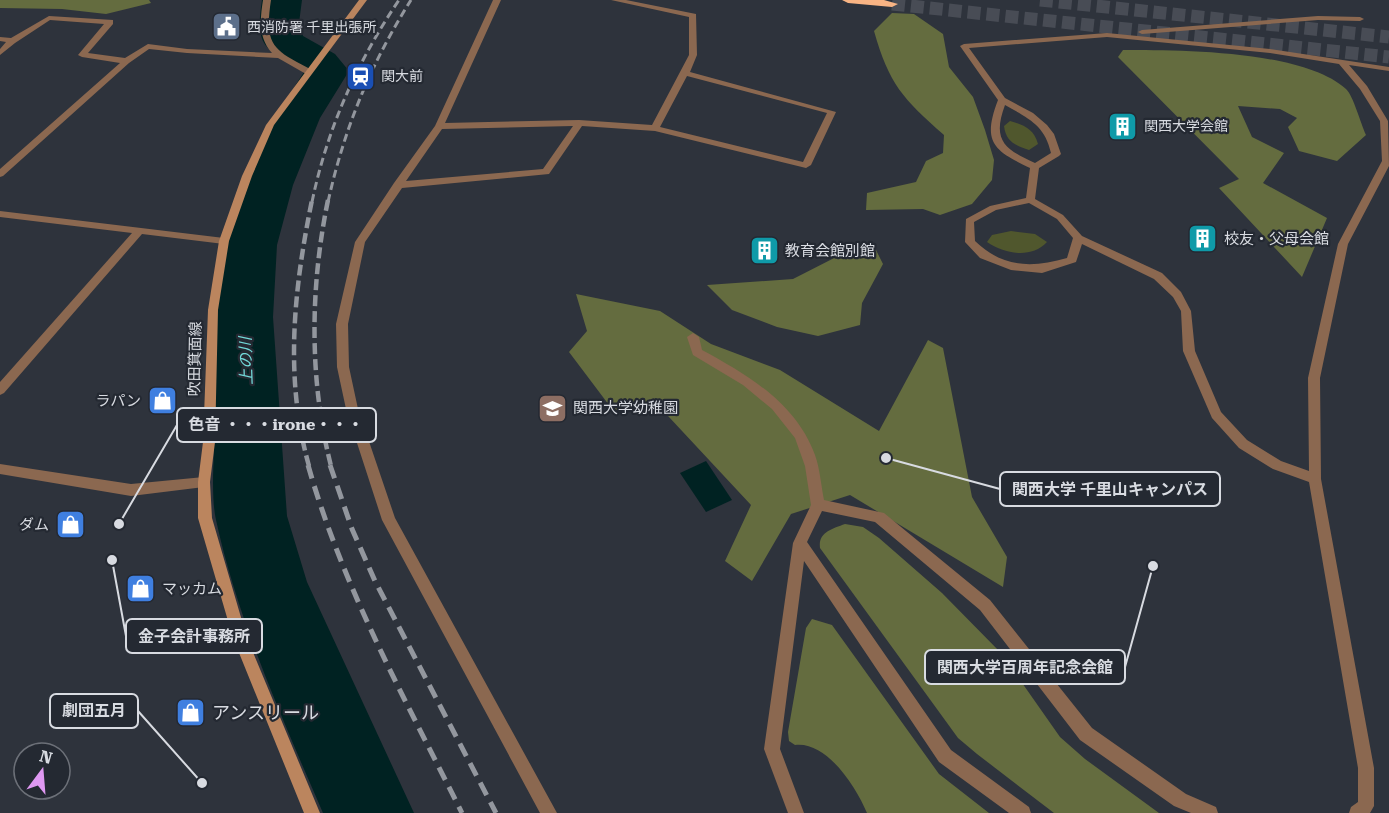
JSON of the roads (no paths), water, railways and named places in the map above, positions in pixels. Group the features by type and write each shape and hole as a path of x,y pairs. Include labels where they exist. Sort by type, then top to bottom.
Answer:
{"highway":[{"path":"848,0 892,4"}],"main road":[{"name":"吹田箕面線","path":"312,813 240,638 205,518 204,482 209,442 213,310 224,240 247,176 270,125 363,0"}],"street":[{"path":"267,0 263,24 265,42 277,56"},
{"path":"497,0 439,126 360,242 342,324 343,367 352,409 389,520 549,813"},
{"path":"615,0 693,16 693,55 686,73 655,128"},
{"path":"0,53 12,41 49,18 110,22 82,55 126,62"},
{"path":"1030,200 1035,167 1056,154 1053,138 1037,119 1002,100 964,46 1318,18 1360,19"},
{"path":"1107,35 1270,51 1389,69"},
{"path":"0,39 12,41"},
{"path":"0,174 126,62 148,46 187,51 277,56 310,70"},
{"path":"1342,62 1364,88 1384,122 1387,161 1343,244 1314,378 1315,479 1366,768 1366,806 1357,813"},
{"path":"439,126 579,123 655,128 807,165 832,112 686,73"},
{"path":"1002,100 994,119 994,137 1005,154 1035,167"},
{"path":"397,185 546,172 579,123"},
{"path":"1078,238 1072,260 1042,269 1011,266 984,256 970,242 969,221 993,208 1030,200 1060,217 1078,238 1158,276 1177,295 1186,311 1189,351 1216,415 1243,444 1276,465 1315,479"},
{"path":"0,214 139,232 224,240"},
{"path":"0,390 139,232"},
{"path":"693,337 697,352 751,382 784,413 807,453 818,505 800,543 772,748 796,813"},
{"path":"0,469 132,490 204,482"},
{"path":"818,505 879,517 985,605 1086,734 1180,800 1210,813"},
{"path":"800,543 945,756 1023,813"}],"waterway":[{"name":"上の川","path":"282,0 279,23 283,41 320,63 327,71 297,118 268,185 250,245 244,317 251,516 269,582 329,728 369,813"}],"tunnel":[{"path":"1040,0 1389,37"},
{"path":"892,4 1389,57"}],"railway":[{"path":"312,202 326,148 345,97 370,47 399,0"},
{"path":"328,202 342,148 360,97 383,48 411,0"},
{"path":"309,466 296,400 294,333 300,266 312,200"},
{"path":"328,200 318,266 314,333 319,400 331,466"},
{"path":"308,465 322,511 357,599 397,685 462,813"},
{"path":"330,465 352,529 375,581 496,813"}],"place":[{"name":"西消防署 千里出張所","path":"226,27"},
{"name":"関大前","path":"360,76"},
{"name":"関西大学会館","path":"1123,126"},
{"name":"校友・父母会館","path":"1203,239"},
{"name":"教育会館別館","path":"764,251"},
{"name":"ラパン","path":"162,401"},
{"name":"関西大学幼稚園","path":"552,408"},
{"name":"関西大学 千里山キャンパス","path":"886,458"},
{"name":"色音 ・・・irone・・・","path":"119,524"},
{"name":"ダム","path":"70,525"},
{"name":"金子会計事務所","path":"112,560"},
{"name":"関西大学百周年記念会館","path":"1153,566"},
{"name":"マッカム","path":"141,589"},
{"name":"アンスリール","path":"191,712"},
{"name":"劇団五月","path":"202,783"}]}
